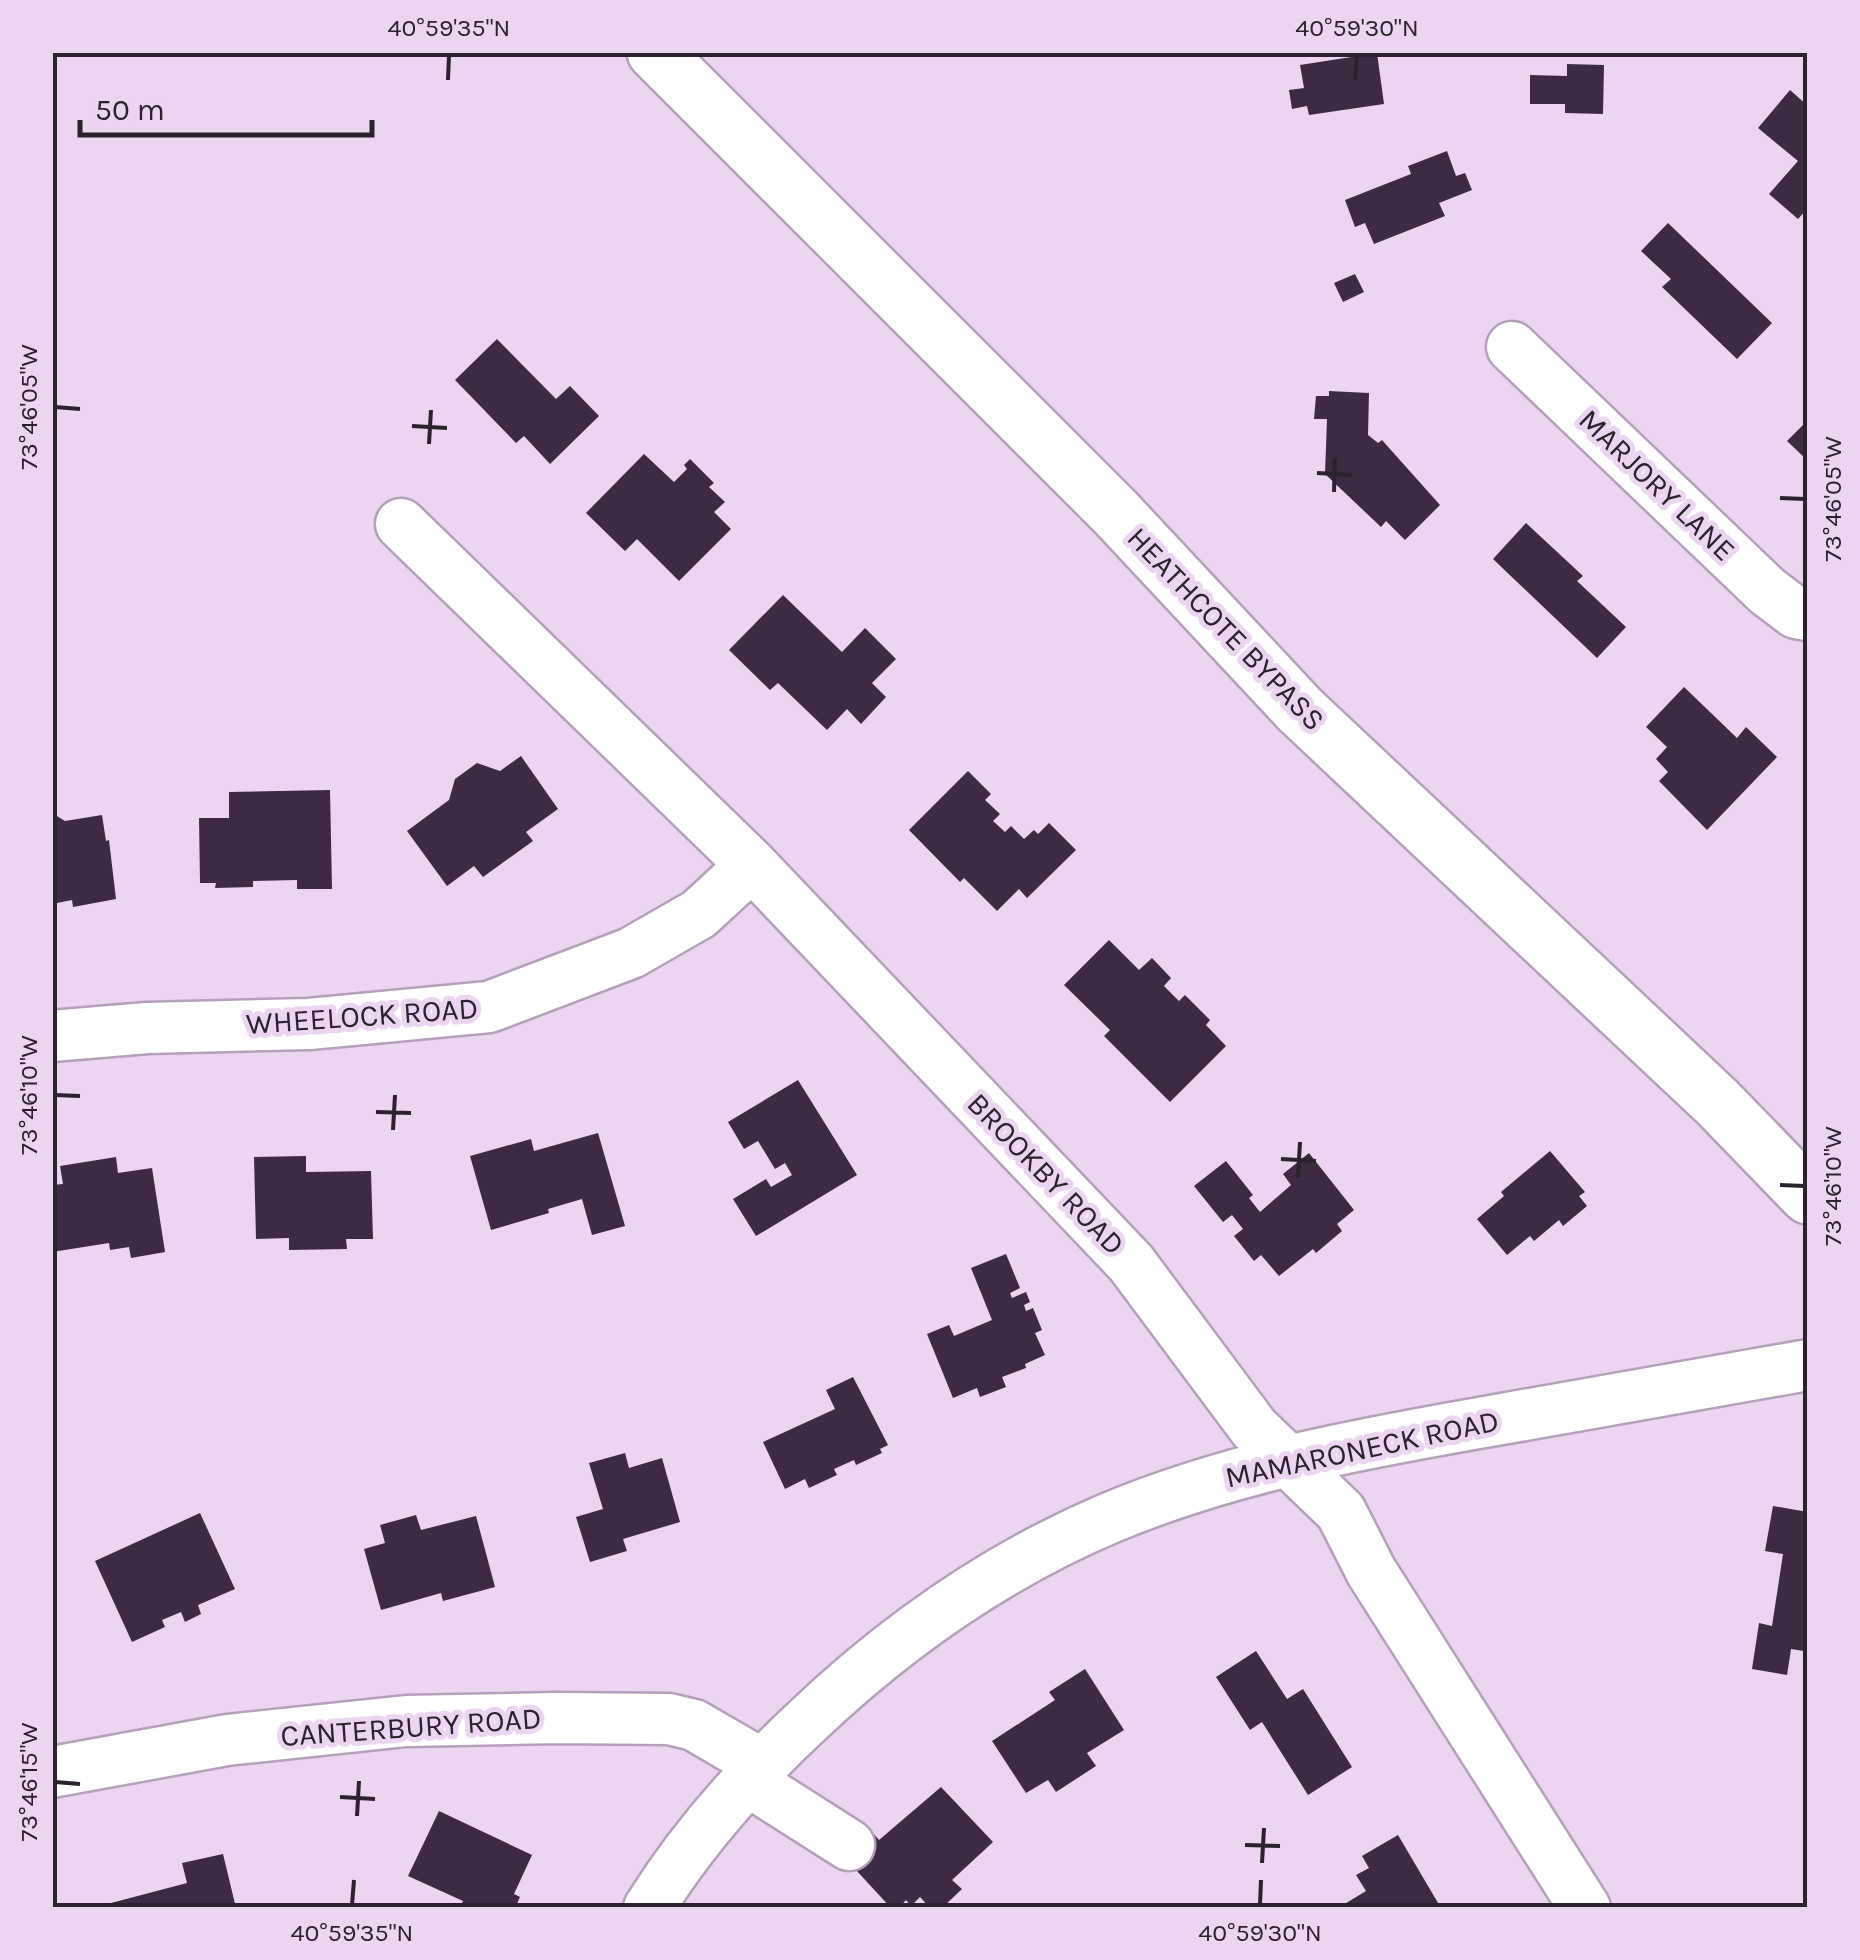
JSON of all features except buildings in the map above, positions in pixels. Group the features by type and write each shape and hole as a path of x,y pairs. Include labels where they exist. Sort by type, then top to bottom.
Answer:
{"main road":[{"name":"HEATHCOTE BYPASS","path":"655,52 1116,513 1300,710 1718,1103 1808,1196"}],"street":[{"name":"MARJORY LANE","path":"1512,347 1767,591 1796,613 1808,615"},
{"name":"BROOKBY ROAD","path":"401,524 752,865 1131,1263 1254,1428 1341,1512 1371,1571 1585,1908"},
{"name":"WHEELOCK ROAD","path":"52,1036 146,1028 309,1024 489,1008 631,953 699,914 752,865"},
{"name":"MAMARONECK ROAD","path":"649,1908 666,1880 754,1772 840,1690 968,1593 1042,1551 1112,1518 1208,1482 1338,1448 1799,1367"},
{"name":"CANTERBURY ROAD","path":"52,1772 227,1740 406,1721 669,1719 694,1726 849,1845"}]}
